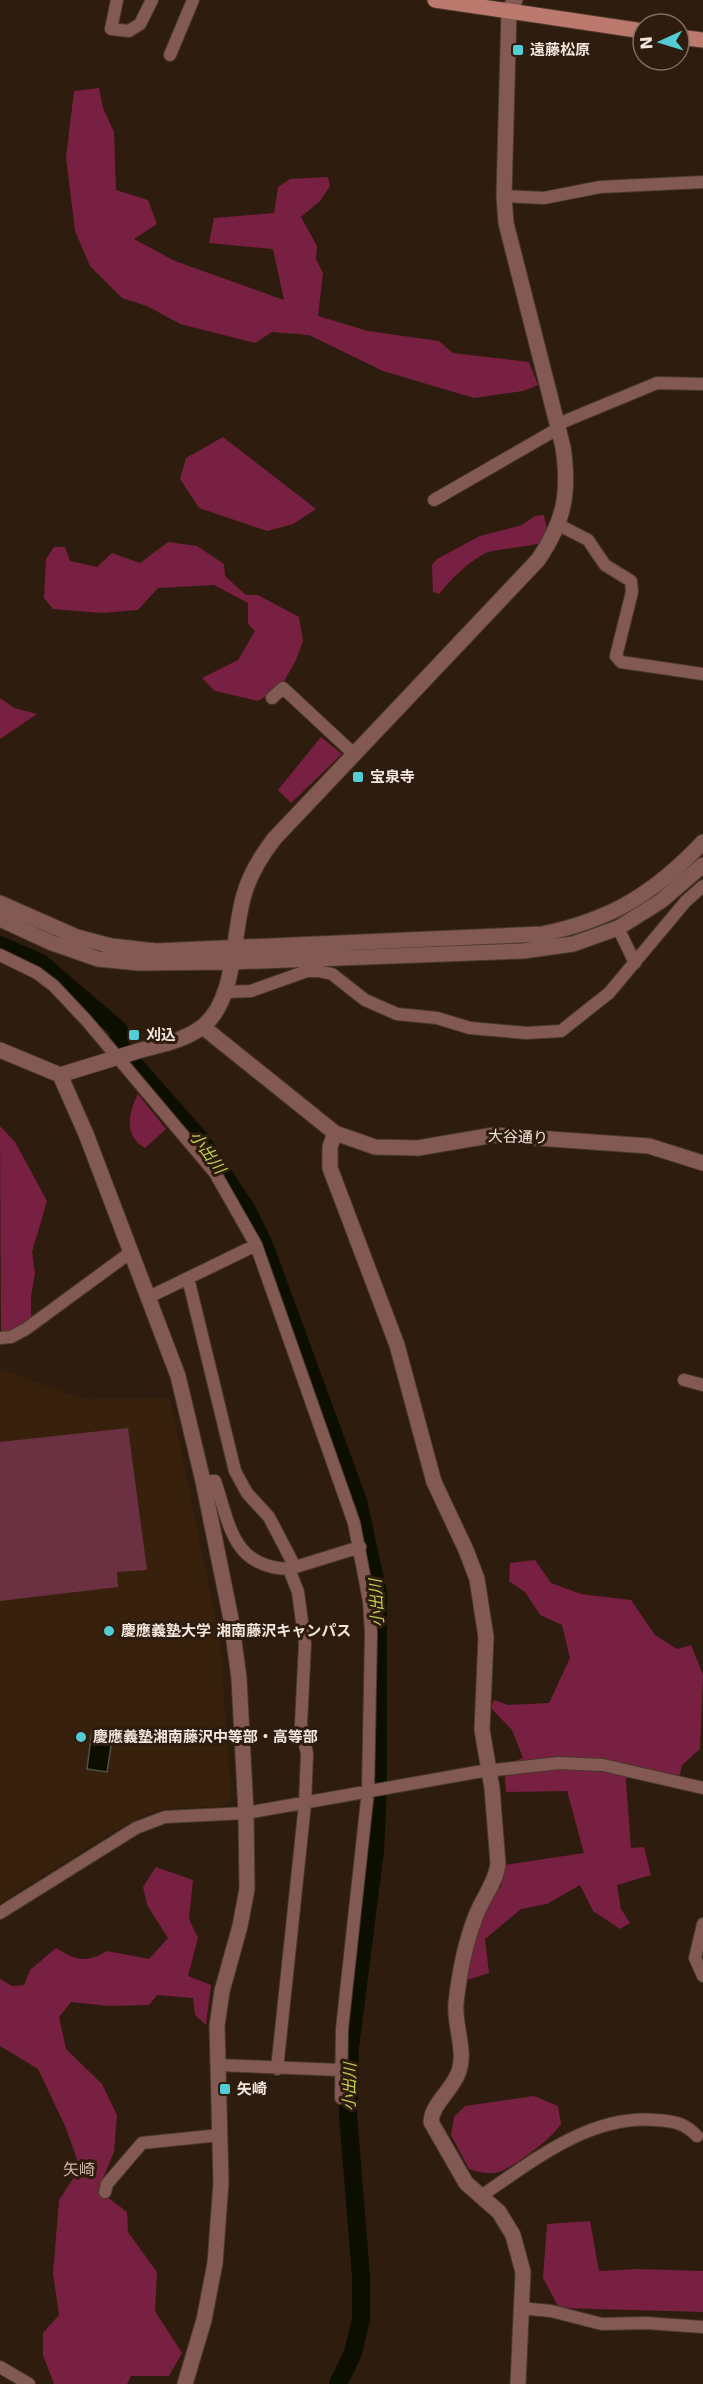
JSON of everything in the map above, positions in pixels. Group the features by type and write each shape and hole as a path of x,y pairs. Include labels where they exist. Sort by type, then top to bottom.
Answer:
{"main road":[{"path":"435,0 511,5 631,29"}],"street":[{"path":"117,0 111,29 129,31 140,24 152,0"},
{"path":"171,55 194,0"},
{"path":"0,1050 60,1075 178,1040 202,1027 211,1018 226,992 243,897 250,876 261,856 274,839 538,560 559,525 567,485 558,426 507,223 504,196 511,5"},
{"path":"504,196 544,198 600,187 703,182"},
{"path":"434,500 558,426 657,383 703,384"},
{"path":"559,525 588,540 605,565 631,581 632,592 616,656 621,662 703,674"},
{"path":"272,698 283,688 355,755"},
{"path":"0,919 52,943 98,959 139,963 542,934 580,927 617,911 653,888 703,842"},
{"path":"0,903 77,937 111,946 156,951 232,955 523,951 573,944 618,928 662,901 703,865"},
{"path":"226,992 251,991 307,971 318,971 332,974 365,1000 397,1014 437,1018 470,1028 543,1034 561,1031 609,993 686,901 703,886"},
{"path":"618,928 635,963"},
{"path":"0,955 37,973 54,986 124,1056 215,1173 256,1245 346,1494 360,1547 371,1633 375,1790 340,2070 341,2098"},
{"name":"大谷通り","path":"202,1027 335,1133 375,1147 402,1150 494,1135 649,1146 703,1163"},
{"path":"60,1075 86,1134 177,1376 203,1481 231,1619 239,1678 246,1813 247,1889 240,1926 222,1991 218,2026 221,2183 215,2263 204,2320 185,2384"},
{"path":"335,1133 330,1147 330,1168 396,1345 434,1482 477,1579 486,1638 482,1721 497,1842 497,1876 474,1919 458,1993 456,2024 462,2056 460,2070 452,2089 431,2113 431,2122 466,2183 499,2212 513,2235 523,2272 518,2384"},
{"path":"149,1297 256,1245"},
{"path":"0,1338 26,1329 131,1252"},
{"path":"188,1278 235,1472 247,1493 268,1517 292,1568 298,1592 305,1644 301,1699 301,1724 307,1754 305,1804 277,2069"},
{"path":"684,1380 703,1385"},
{"path":"203,1481 215,1481 236,1544 248,1556 273,1568 292,1568 360,1547"},
{"path":"0,1912 150,1821 185,1814 246,1813 488,1772 578,1762 603,1765 703,1788"},
{"path":"703,1924 695,1958 703,1976"},
{"path":"217,2065 340,2070"},
{"path":"481,2196 556,2145 618,2120 642,2118 671,2121 687,2126 697,2136"},
{"path":"105,2192 108,2184 142,2143 220,2135"},
{"path":"520,2308 551,2311 602,2324 646,2323 703,2327"},
{"path":"0,2367 29,2384"}],"shaded area":[{"path":"99,88 103,108 114,132 116,190 148,200 157,224 134,239 175,261 284,300 273,249 209,243 214,218 274,213 278,187 290,179 328,177 330,186 320,201 301,217 317,246 316,259 323,273 318,316 368,331 439,341 453,353 529,362 538,385 523,391 474,398 383,371 309,335 272,332 255,343 180,324 147,306 122,298 90,266 75,231 66,158 74,91"},
{"path":"223,437 316,509 293,524 267,531 199,508 180,479 186,458"},
{"path":"544,515 547,531 542,543 486,553 461,571 439,594 433,592 432,565 437,559 480,536 522,525 535,516"},
{"path":"168,542 197,546 224,564 225,576 246,595 258,595 299,617 303,641 296,660 282,685 258,701 215,691 202,678 238,660 255,631 248,624 248,603 214,585 158,588 138,610 101,613 53,609 44,598 46,559 54,547 65,547 70,561 97,567 112,553 140,563"},
{"path":"0,698 14,708 37,714 0,739"},
{"path":"321,737 342,754 291,803 278,790"},
{"path":"138,1094 166,1129 145,1148 133,1137 130,1123 130,1115"},
{"path":"0,1126 15,1142 47,1201 32,1252 35,1273 31,1297 31,1320 1,1335"},
{"name":"慶應義塾大学 湘南藤沢キャンパス","path":"0,1369 83,1399 170,1398 220,1641 231,1800 224,1806 166,1809 151,1813 112,1832 0,1903"},
{"path":"128,1428 147,1570 117,1572 118,1587 0,1601 0,1442"},
{"path":"535,1560 551,1583 581,1594 631,1600 655,1635 677,1649 691,1645 703,1675 700,1749 682,1765 678,1782 628,1770 626,1782 631,1848 644,1847 651,1875 617,1885 621,1909 630,1923 620,1929 593,1911 580,1885 547,1904 521,1909 485,1939 489,1973 467,1980 464,1977 487,1899 501,1887 505,1865 584,1853 567,1791 506,1792 504,1765 523,1758 512,1730 491,1708 494,1700 508,1705 549,1703 570,1658 562,1625 540,1615 525,1592 509,1581 510,1563"},
{"path":"92,1730 113,1733 107,1772 87,1769"},
{"path":"156,1867 193,1880 189,1919 198,1938 188,1976 211,1985 206,2025 195,2015 193,1998 157,1995 149,2005 109,2006 71,2002 59,2017 66,2049 102,2084 117,2115 114,2152 98,2190 127,2212 128,2232 157,2272 155,2311 182,2353 169,2376 131,2376 127,2384 54,2384 43,2355 43,2333 59,2315 53,2274 59,2200 80,2168 66,2128 38,2069 0,2046 0,1979 12,1986 24,1985 30,1970 56,1948 70,1956 82,1959 107,1951 149,1959 168,1938 147,1905 143,1887"},
{"path":"534,2096 558,2106 561,2124 550,2137 502,2171 486,2173 469,2169 451,2135 454,2117 465,2106"},
{"path":"590,2221 599,2271 638,2269 703,2271 703,2312 559,2308 543,2278 547,2224"}],"waterway":[{"name":"小出川","path":"0,945 41,963 119,1030 119,1044 200,1139 247,1210 265,1247 358,1501 378,1593 378,1786 375,1851 350,2047 348,2115 361,2276 361,2319 353,2353 338,2384"}],"place":[{"name":"遠藤松原","path":"518,50"},
{"name":"宝泉寺","path":"358,777"},
{"name":"刈込","path":"134,1035"},
{"name":"慶應義塾大学 湘南藤沢キャンパス","path":"109,1631"},
{"name":"慶應義塾湘南藤沢中等部・高等部","path":"81,1737"},
{"name":"矢崎","path":"225,2089"}],"district":[{"name":"矢崎","path":"79,2169"}]}
